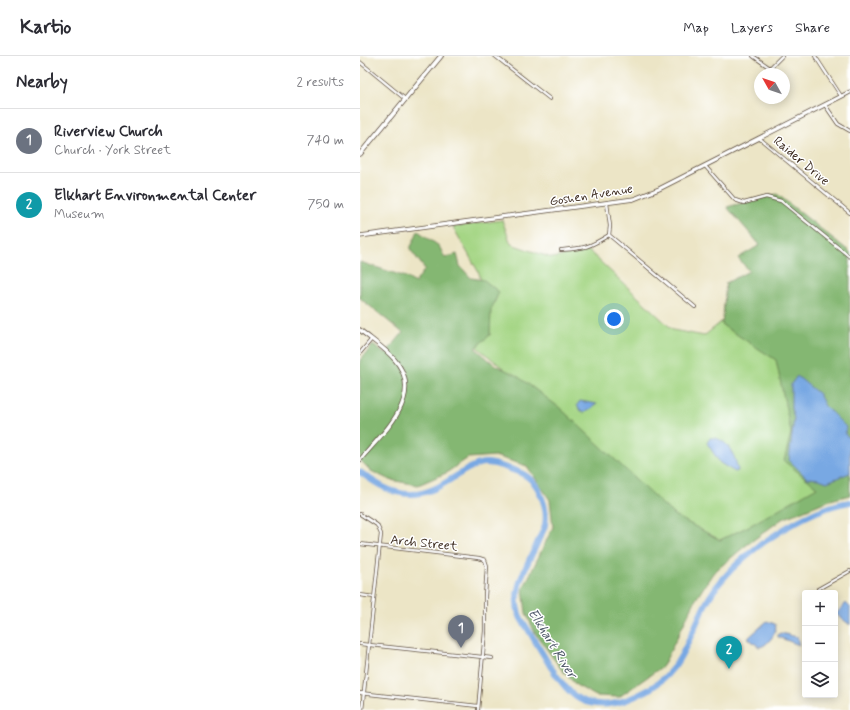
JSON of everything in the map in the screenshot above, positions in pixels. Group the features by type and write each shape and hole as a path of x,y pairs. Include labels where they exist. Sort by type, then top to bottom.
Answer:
{"main road":[{"path":"360,154 441,56"}],"street":[{"path":"495,56 550,99"},
{"path":"753,56 770,68 782,56"},
{"path":"815,56 841,96"},
{"path":"360,62 405,99"},
{"name":"Goshen Avenue","path":"360,236 634,199 850,92"},
{"path":"825,104 838,124 850,131"},
{"name":"Raider Drive","path":"759,138 850,213"},
{"path":"705,165 735,200 744,203 766,197 781,201 850,257"},
{"path":"561,250 583,248 594,245 609,235 610,226 607,203"},
{"path":"609,235 696,307"},
{"path":"360,330 396,361 404,375 406,389 404,404 399,413 360,460"},
{"path":"360,353 371,340"},
{"path":"360,514 379,527 381,534 362,710"},
{"name":"Arch Street","path":"360,544 479,558 485,560 487,566 483,657"},
{"path":"818,589 850,572"},
{"path":"360,595 374,597"},
{"path":"360,644 492,658"},
{"path":"478,710 483,657"},
{"path":"360,693 478,706"}],"green space":[{"path":"777,194 850,252 850,495 827,501 782,519 744,547 713,573 696,599 663,666 619,697 596,696 576,685 562,670 535,633 526,613 523,589 553,527 550,500 527,466 495,456 468,458 446,473 418,485 390,480 371,471 360,460 360,360 373,345 385,354 403,333 360,298 360,262 406,277 415,283 425,269 410,249 418,231 439,246 445,258 457,254 460,266 471,278 484,280 499,292 491,310 490,335 475,348 495,365 516,375 560,408 674,515 720,540 751,525 817,487 784,461 791,433 776,360 722,325 726,283 749,271 738,258 760,245 727,207"},
{"path":"502,220 511,244 552,258 589,251 673,330 704,336 726,318 792,354 838,490 720,540 669,516 548,404 473,344 487,306 479,273 453,227"}],"water":[{"path":"797,376 819,394 825,406 846,427 845,434 850,438 850,473 827,482 819,479 807,478 789,460 794,418 791,408 791,384"},
{"path":"580,401 597,404 584,413 580,411 577,405"},
{"path":"710,438 721,440 730,448 738,471 735,472 720,463 707,443"},
{"path":"846,603 850,607 850,625 838,616 838,612"},
{"path":"767,621 775,624 775,631 769,642 759,647 748,638"},
{"path":"781,633 797,637 799,645 778,637 778,634"}],"waterway":[{"name":"Elkhart River","path":"360,472 377,484 403,494 429,491 462,472 483,463 495,464 515,471 532,480 538,488 545,508 546,520 544,530 526,566 519,585 517,595 519,614 550,666 565,687 580,700 593,704 617,703 636,696 655,686 669,673 679,659 711,595 734,567 780,531 816,512 850,502"}],"place":[{"name":"Riverview Church","path":"461,648"},
{"name":"Elkhart Environmental Center","path":"729,669"}]}
